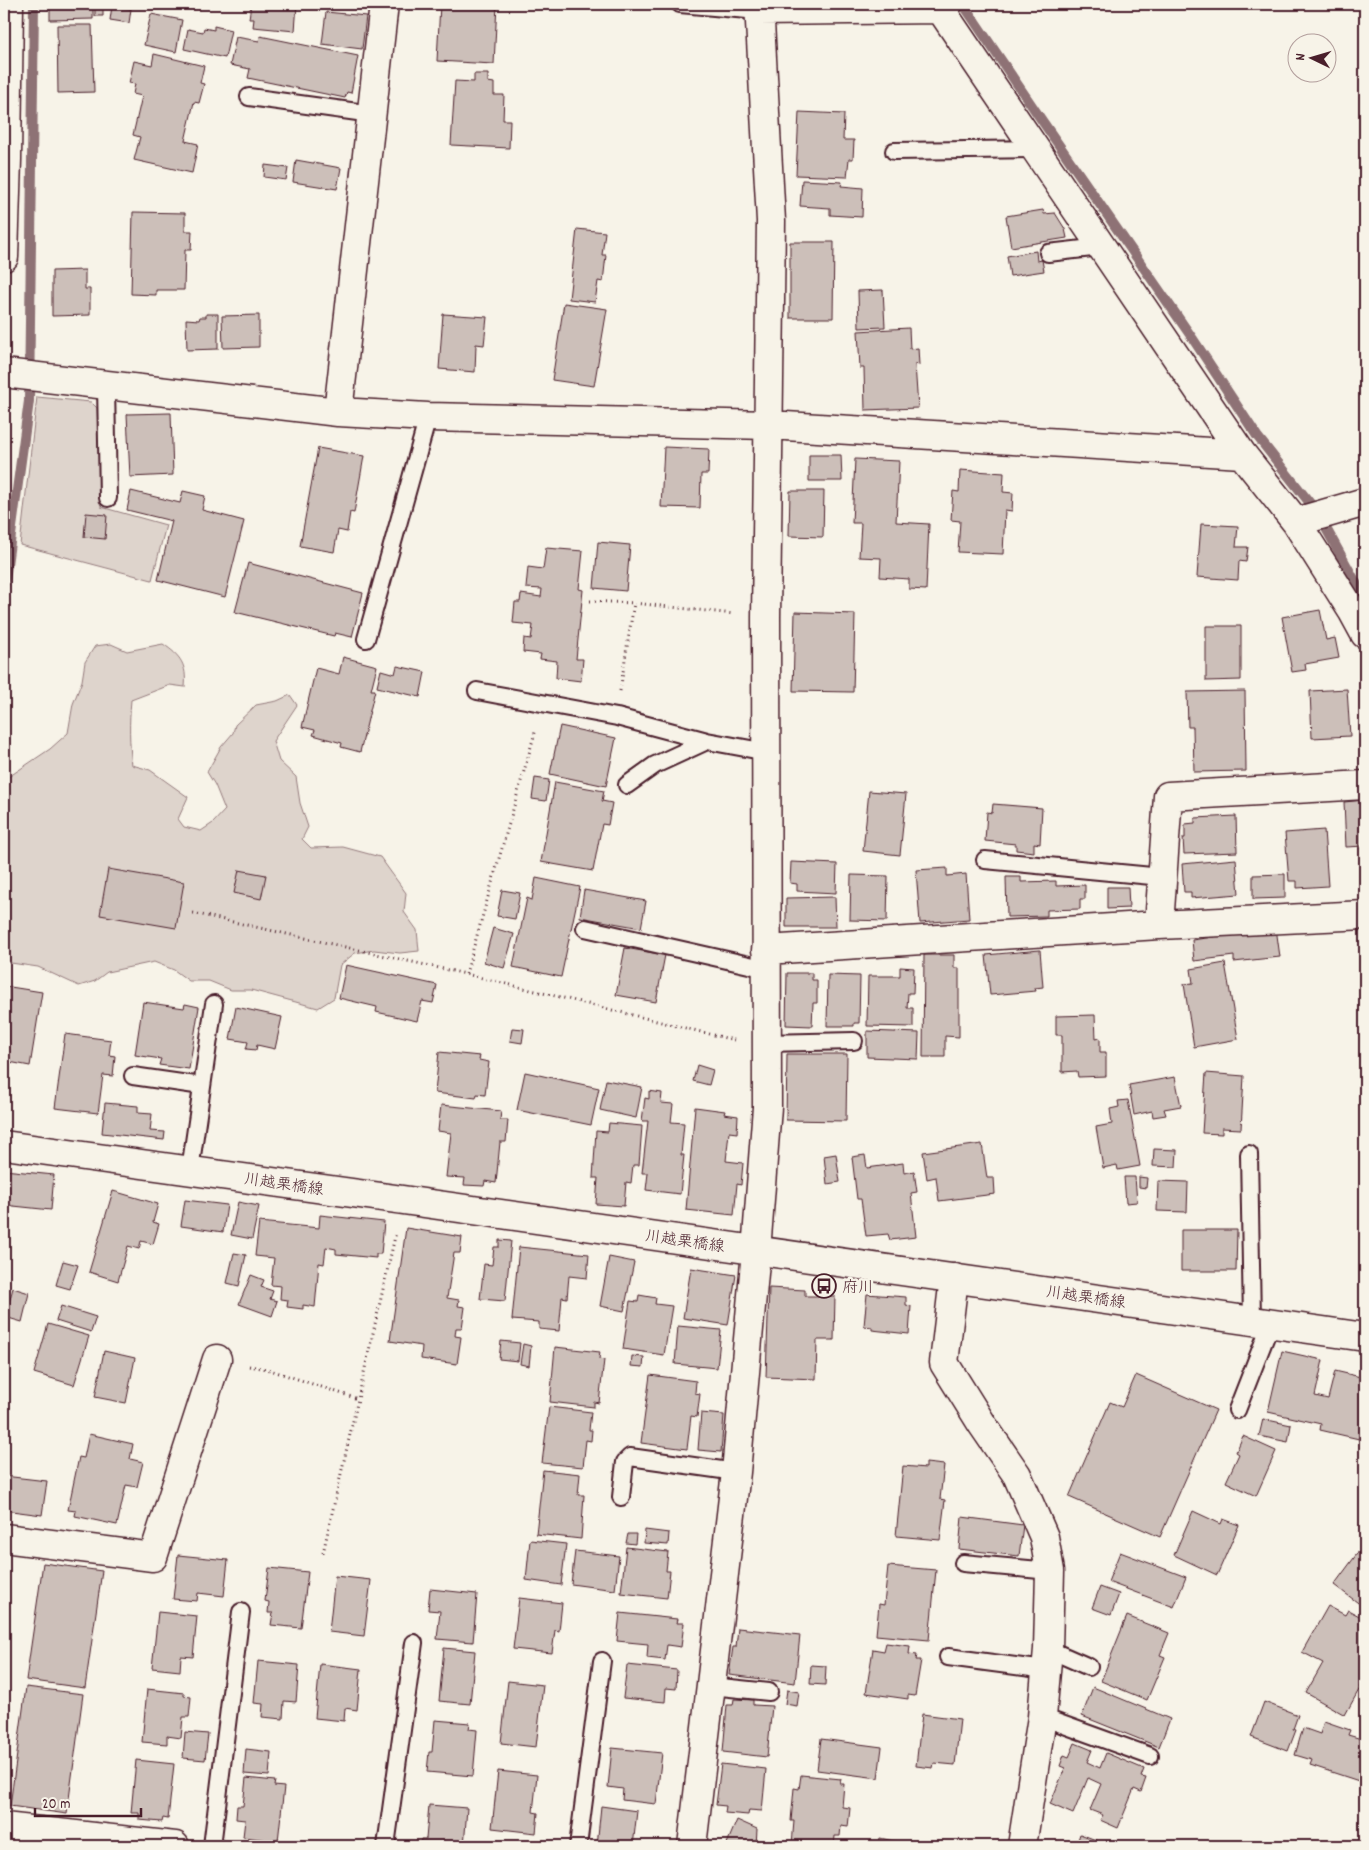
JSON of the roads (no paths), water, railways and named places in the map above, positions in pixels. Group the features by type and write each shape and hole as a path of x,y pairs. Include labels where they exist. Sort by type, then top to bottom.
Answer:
{"street":[{"path":"4,257 6,68 9,4"},
{"path":"338,412 384,4"},
{"path":"692,1846 736,1472 767,1108 766,617 771,222 759,7 942,5 1034,149 1242,454 1296,522 1365,634"},
{"path":"4,373 338,412 428,417 769,425 1242,454"},
{"path":"1296,522 1365,502"},
{"path":"1159,925 1168,796 1365,785"},
{"path":"766,959 1159,925 1365,915"},
{"name":"川越栗橋線","path":"4,1145 1365,1337"},
{"path":"954,1278 944,1363 1017,1475 1044,1537 1050,1571 1047,1660 1042,1717 1022,1846"},
{"path":"4,1538 153,1557 218,1359"},
{"path":"4,1827 175,1846"}],"lane":[{"path":"680,4 759,7"},
{"path":"250,97 372,114"},
{"path":"894,151 1034,149"},
{"path":"1048,253 1101,246"},
{"path":"106,385 108,498"},
{"path":"366,639 428,417"},
{"path":"477,691 616,717 708,741 767,752"},
{"path":"627,785 655,765 708,741"},
{"path":"985,860 1162,877"},
{"path":"585,928 766,959"},
{"path":"190,1170 214,1004"},
{"path":"766,1043 854,1041"},
{"path":"133,1076 202,1086"},
{"path":"1237,1410 1261,1321 1249,1154"},
{"path":"621,1497 625,1462 630,1457 736,1472"},
{"path":"963,1562 1050,1571"},
{"path":"212,1846 241,1612"},
{"path":"386,1846 414,1643"},
{"path":"948,1657 1047,1660 1089,1666"},
{"path":"578,1846 602,1661"},
{"path":"711,1686 769,1692"},
{"path":"1042,1717 1150,1756"}],"waterway":[{"path":"4,587 29,401 34,4"},
{"path":"963,4 1193,339 1257,436 1317,512 1365,599"}],"place":[{"name":"府川","path":"824,1286"}]}
